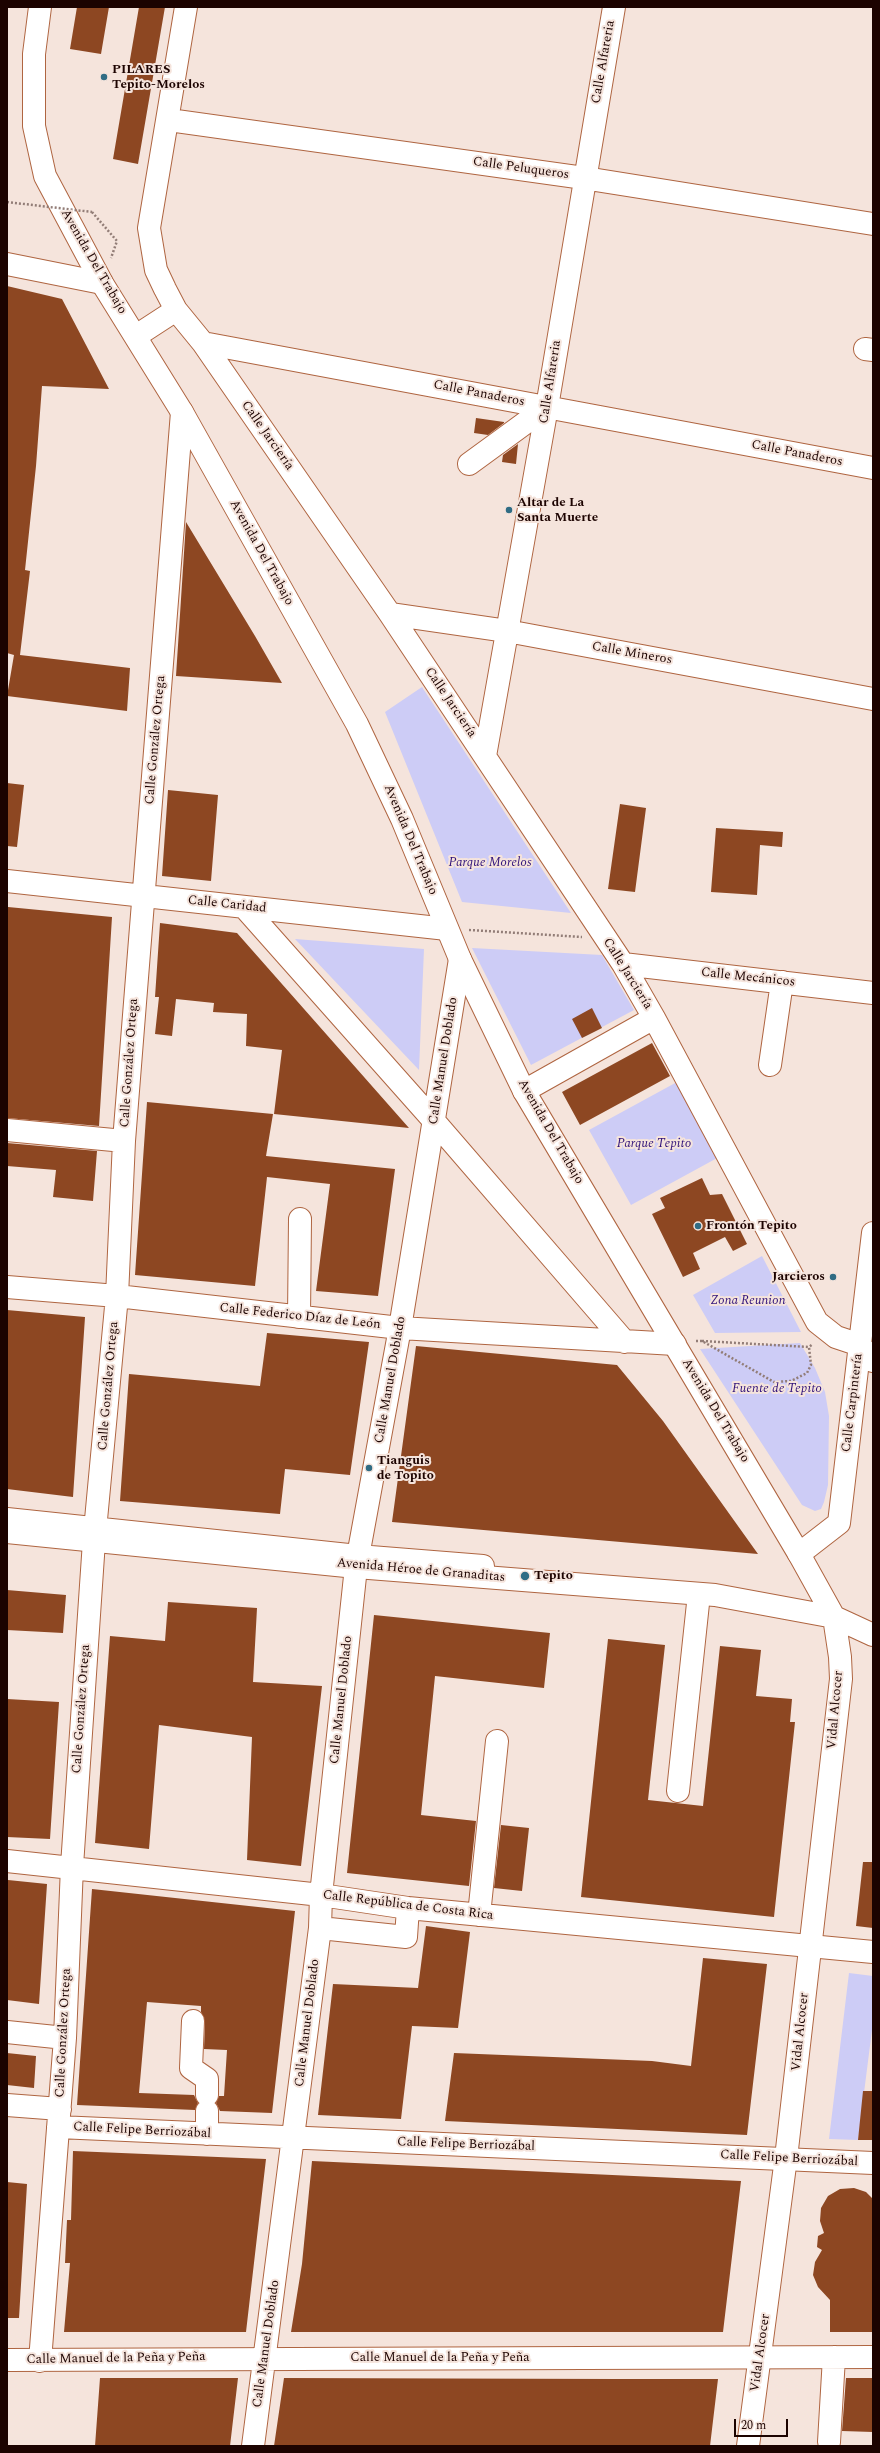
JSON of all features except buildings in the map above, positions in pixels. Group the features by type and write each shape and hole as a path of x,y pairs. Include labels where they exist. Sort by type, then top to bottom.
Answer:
{"street":[{"name":"Avenida Del Trabajo","path":"40,7 34,54 34,126 45,176 102,283 182,412 357,724 402,819 460,959 524,1090 800,1554 832,1613"},
{"name":"Calle Jarciería","path":"186,7 169,120 149,228 156,270 176,310 203,343 390,614 623,964 654,1018 817,1322 826,1331 869,1351"},
{"name":"Calle Alfareria","path":"485,756 547,407 584,178 614,7"},
{"name":"Calle Peluqueros","path":"169,120 584,178 873,224"},
{"path":"7,264 102,283"},
{"path":"136,336 176,310"},
{"name":"Calle Panaderos","path":"203,343 873,468"},
{"path":"469,464 547,407"},
{"name":"Calle González Ortega","path":"40,2361 65,2038 72,1866 94,1534 117,1296 124,1141 182,412"},
{"name":"Calle Mineros","path":"390,614 507,631 873,698"},
{"name":"Calle Caridad","path":"7,881 447,929"},
{"path":"244,907 434,1121 625,1342"},
{"name":"Calle Manuel Doblado","path":"253,2446 320,1928 321,1895 357,1561 400,1328 460,959"},
{"name":"Calle Mecánicos","path":"623,964 873,993"},
{"path":"770,1065 782,982"},
{"path":"524,1090 654,1018"},
{"path":"7,1130 124,1141"},
{"path":"299,1317 300,1219"},
{"name":"Calle Carpintería","path":"800,1554 839,1523 869,1351 873,1233"},
{"name":"Calle Federico Díaz de León","path":"7,1287 117,1296 400,1328 625,1342 673,1341"},
{"path":"7,1519 94,1534"},
{"name":"Avenida Héroe de Granaditas","path":"7,1532 94,1534 699,1594 832,1613"},
{"path":"357,1561 635,1578 737,1592 832,1613 873,1628"},
{"path":"678,1791 699,1594"},
{"path":"832,1613 873,1635"},
{"name":"Vidal Alcocer","path":"748,2446 761,2358 786,2158 841,1679 840,1657 832,1613"},
{"path":"479,1915 498,1741"},
{"name":"Calle República de Costa Rica","path":"7,1861 72,1866 321,1895 408,1908 873,1952"},
{"path":"320,1928 406,1937 408,1908"},
{"path":"193,2021 191,2068 207,2079 207,2134"},
{"path":"7,2032 65,2038"},
{"name":"Calle Felipe Berriozábal","path":"7,2105 59,2118 207,2134 786,2158 873,2163"},
{"path":"829,2442 834,2357"},
{"name":"Calle Manuel de la Peña y Peña","path":"7,2360 873,2357"}],"path":[{"path":"7,202 92,212 117,241"},
{"path":"447,929 606,939"},
{"path":"673,1341 809,1348 826,1331"},
{"path":"702,1342 774,1382 791,1381 807,1373 811,1365 809,1348"}],"green space":[{"name":"Parque Morelos","path":"422,687 571,913 462,902 385,712"},
{"path":"295,939 424,949 419,1070"},
{"path":"472,948 602,955 634,1010 531,1065"},
{"name":"Parque Tepito","path":"677,1082 719,1157 631,1205 589,1130"},
{"name":"Zona Reunion","path":"762,1256 801,1332 715,1333 693,1295"},
{"name":"Fuente de Tepito","path":"800,1343 815,1368 825,1392 829,1416 828,1485 821,1509 815,1511 802,1505 700,1349"},
{"path":"849,1973 873,1976 873,2022 858,2140 829,2139"}],"place":[{"name":"PILARES Tepito-Morelos","path":"104,77"},
{"name":"Altar de La Santa Muerte","path":"509,510"},
{"name":"Frontón Tepito","path":"698,1226"},
{"name":"Jarcieros","path":"833,1277"},
{"name":"Tianguis de Topito","path":"369,1468"},
{"name":"Tepito","path":"525,1576"}]}
